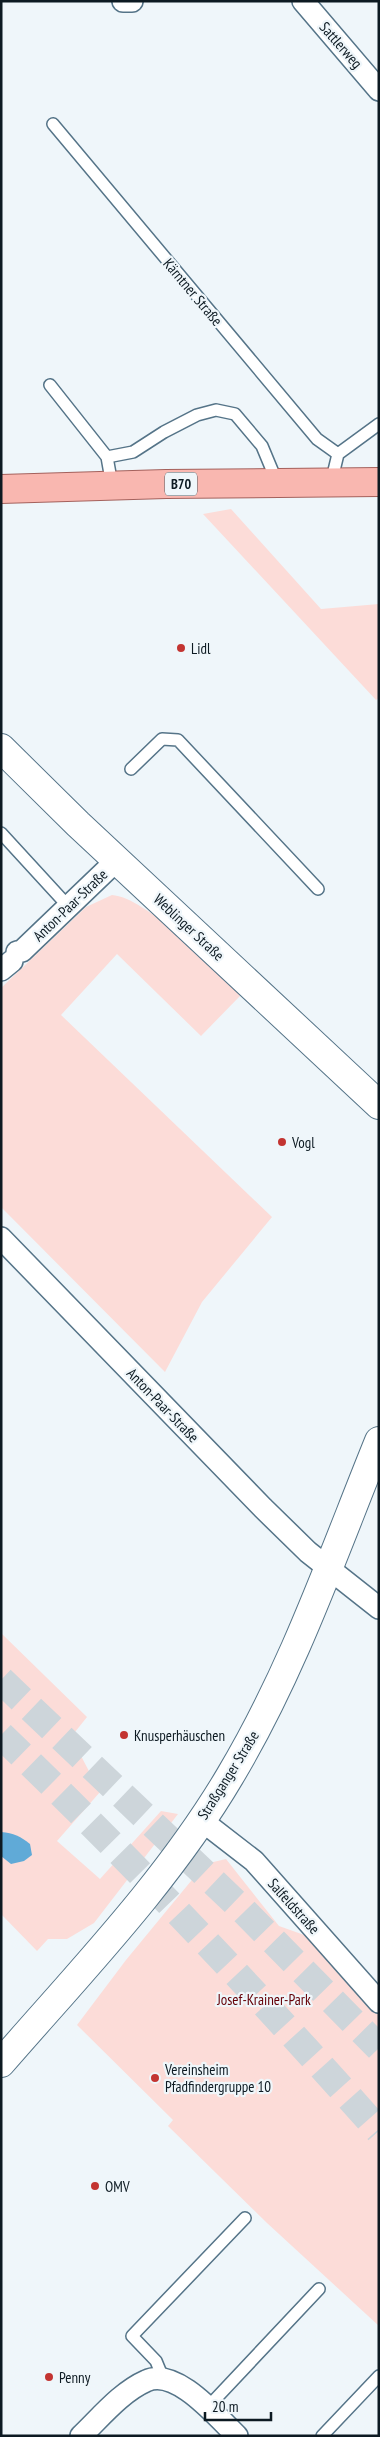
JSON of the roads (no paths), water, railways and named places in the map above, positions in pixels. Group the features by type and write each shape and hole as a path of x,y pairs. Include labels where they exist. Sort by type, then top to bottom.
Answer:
{"main road":[{"name":"B70","path":"1,488 379,482"}],"street":[{"path":"123,1 132,1"},
{"name":"Sattlerweg","path":"303,1 379,90"},
{"name":"Weblinger Straße","path":"1,748 117,860 379,1106"},
{"name":"Anton-Paar-Straße","path":"13,958 117,860"},
{"name":"Anton-Paar-Straße","path":"1,1238 263,1508 308,1552 379,1608"},
{"name":"Straßganger Straße","path":"4,2055 146,1895 229,1778 266,1713 288,1669 379,1441"},
{"name":"Salfeldstraße","path":"201,1820 254,1861 379,2002"},
{"path":"81,2436 132,2389 147,2380 163,2378 180,2384 237,2436"}],"lane":[{"name":"Kärntner Straße","path":"54,124 317,439 338,454"},
{"path":"50,386 107,457 112,485"},
{"path":"107,457 134,452 164,432 197,415 216,410 235,414 262,446 278,483"},
{"path":"331,482 338,454 379,424"},
{"path":"131,769 162,739 178,740 318,888"},
{"path":"1,833 68,906"},
{"path":"163,2378 156,2361 132,2336 245,2218"},
{"path":"207,2408 319,2289"},
{"path":"322,2436 379,2376"}],"water":[{"path":"1,1832 13,1834 26,1841 30,1844 32,1855 24,1861 11,1864 1,1856"}],"tunnel":[{"path":"1,1680 242,1909 379,2048"},
{"path":"1,1735 99,1831 194,1929 379,2131"}],"place":[{"name":"Lidl","path":"181,648"},
{"name":"Vogl","path":"282,1142"},
{"name":"Knusperhäuschen","path":"124,1735"},
{"name":"Vereinsheim Pfadfindergruppe 10","path":"155,2078"},
{"name":"OMV","path":"95,2186"},
{"name":"Penny","path":"49,2377"}],"park label":[{"name":"Josef-Krainer-Park","path":"264,1999"}]}
